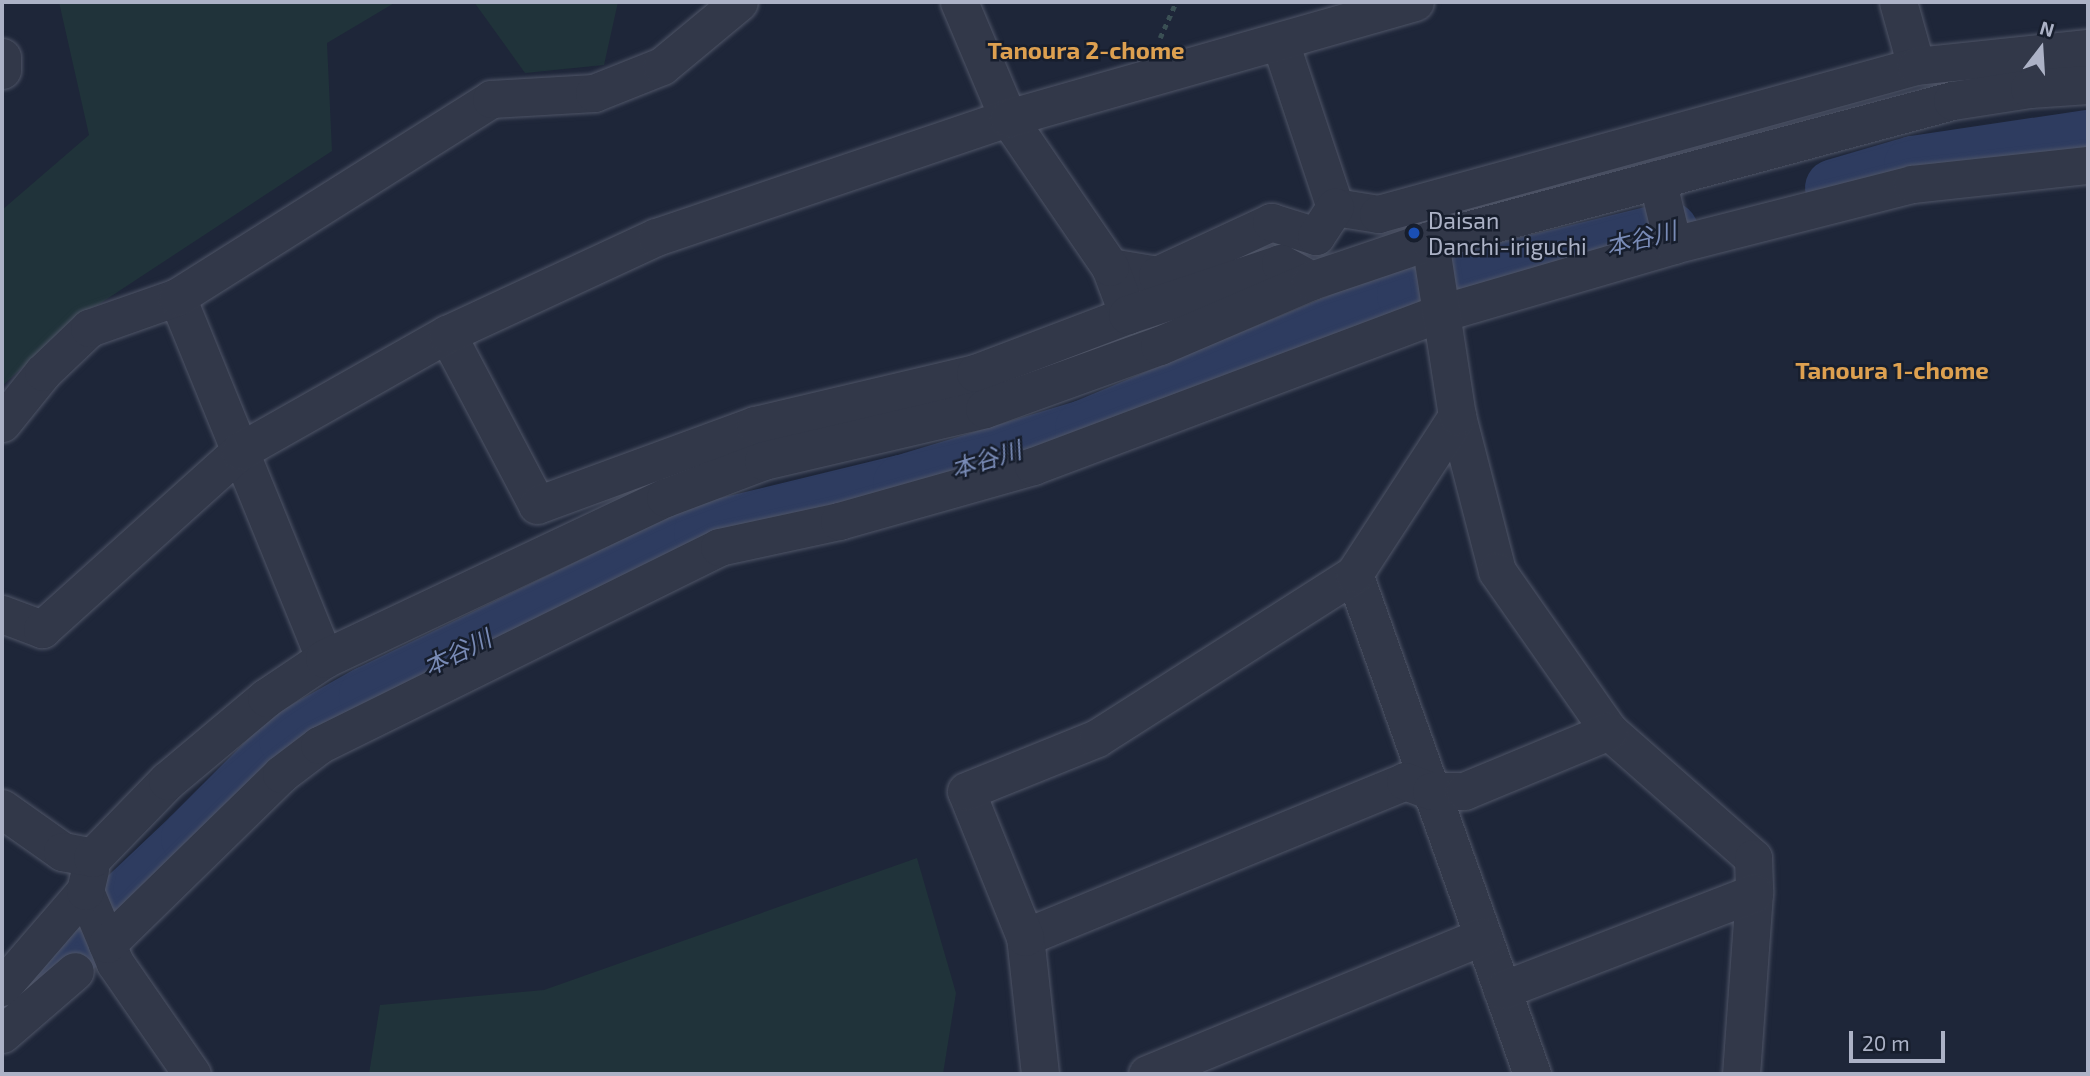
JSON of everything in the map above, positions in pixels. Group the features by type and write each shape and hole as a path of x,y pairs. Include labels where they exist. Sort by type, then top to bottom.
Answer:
{"street":[{"path":"2,423 43,372 89,328 177,297 491,99 594,93 605,89 662,66 739,2"},
{"path":"959,2 1008,118 1110,267 1128,315"},
{"path":"2,614 42,629 240,451 447,334 656,237 1008,118 1415,2"},
{"path":"1898,2 1916,66"},
{"path":"1280,42 1335,207"},
{"path":"1335,207 1378,214 1916,66 2088,48"},
{"path":"2,57 2,70"},
{"path":"2,987 89,875 168,781 267,698 325,659 678,493 764,461 985,408 1160,346 1311,281 1430,241 1953,101 2030,89 2088,85"},
{"path":"107,944 281,774 319,745 719,547 839,521 1033,466 1441,313 1673,245 1912,184 2088,165"},
{"path":"1657,179 1673,245"},
{"path":"1110,267 1157,275 1271,222 1316,236 1335,207"},
{"path":"1430,241 1457,416 1497,571 1609,731 1753,858 1754,893 1741,1074"},
{"path":"447,334 537,505 755,425 975,373 1128,315 1281,264 1311,281"},
{"path":"177,297 325,659"},
{"path":"1040,1074 1025,937 967,791 1097,738 1353,574 1457,416"},
{"path":"1353,574 1532,1074"},
{"path":"1025,937 1405,781 1431,791 1464,791 1609,731"},
{"path":"2,809 63,852 89,875 107,944 115,963 192,1074"},
{"path":"1502,990 1754,893"},
{"path":"1147,1074 1483,936"},
{"path":"2,1034 75,971"}],"shaded area":[{"path":"59,2 396,2 327,43 332,151 78,318 2,386 2,210 89,135"},
{"path":"474,2 618,2 604,65 525,73"},
{"path":"917,858 956,993 943,1074 369,1074 380,1005 544,990"}],"waterway":[{"name":"本谷川","path":"1834,188 1913,165 2088,139"},
{"name":"本谷川","path":"7,1006 60,961 190,838 288,740 368,695 703,532 902,484 1084,429 1406,295 1669,231"}],"place":[{"name":"Daisan Danchi-iriguchi","path":"1414,233"}],"district":[{"name":"Tanoura 2-chome","path":"1086,50"},
{"name":"Tanoura 1-chome","path":"1892,370"}]}
